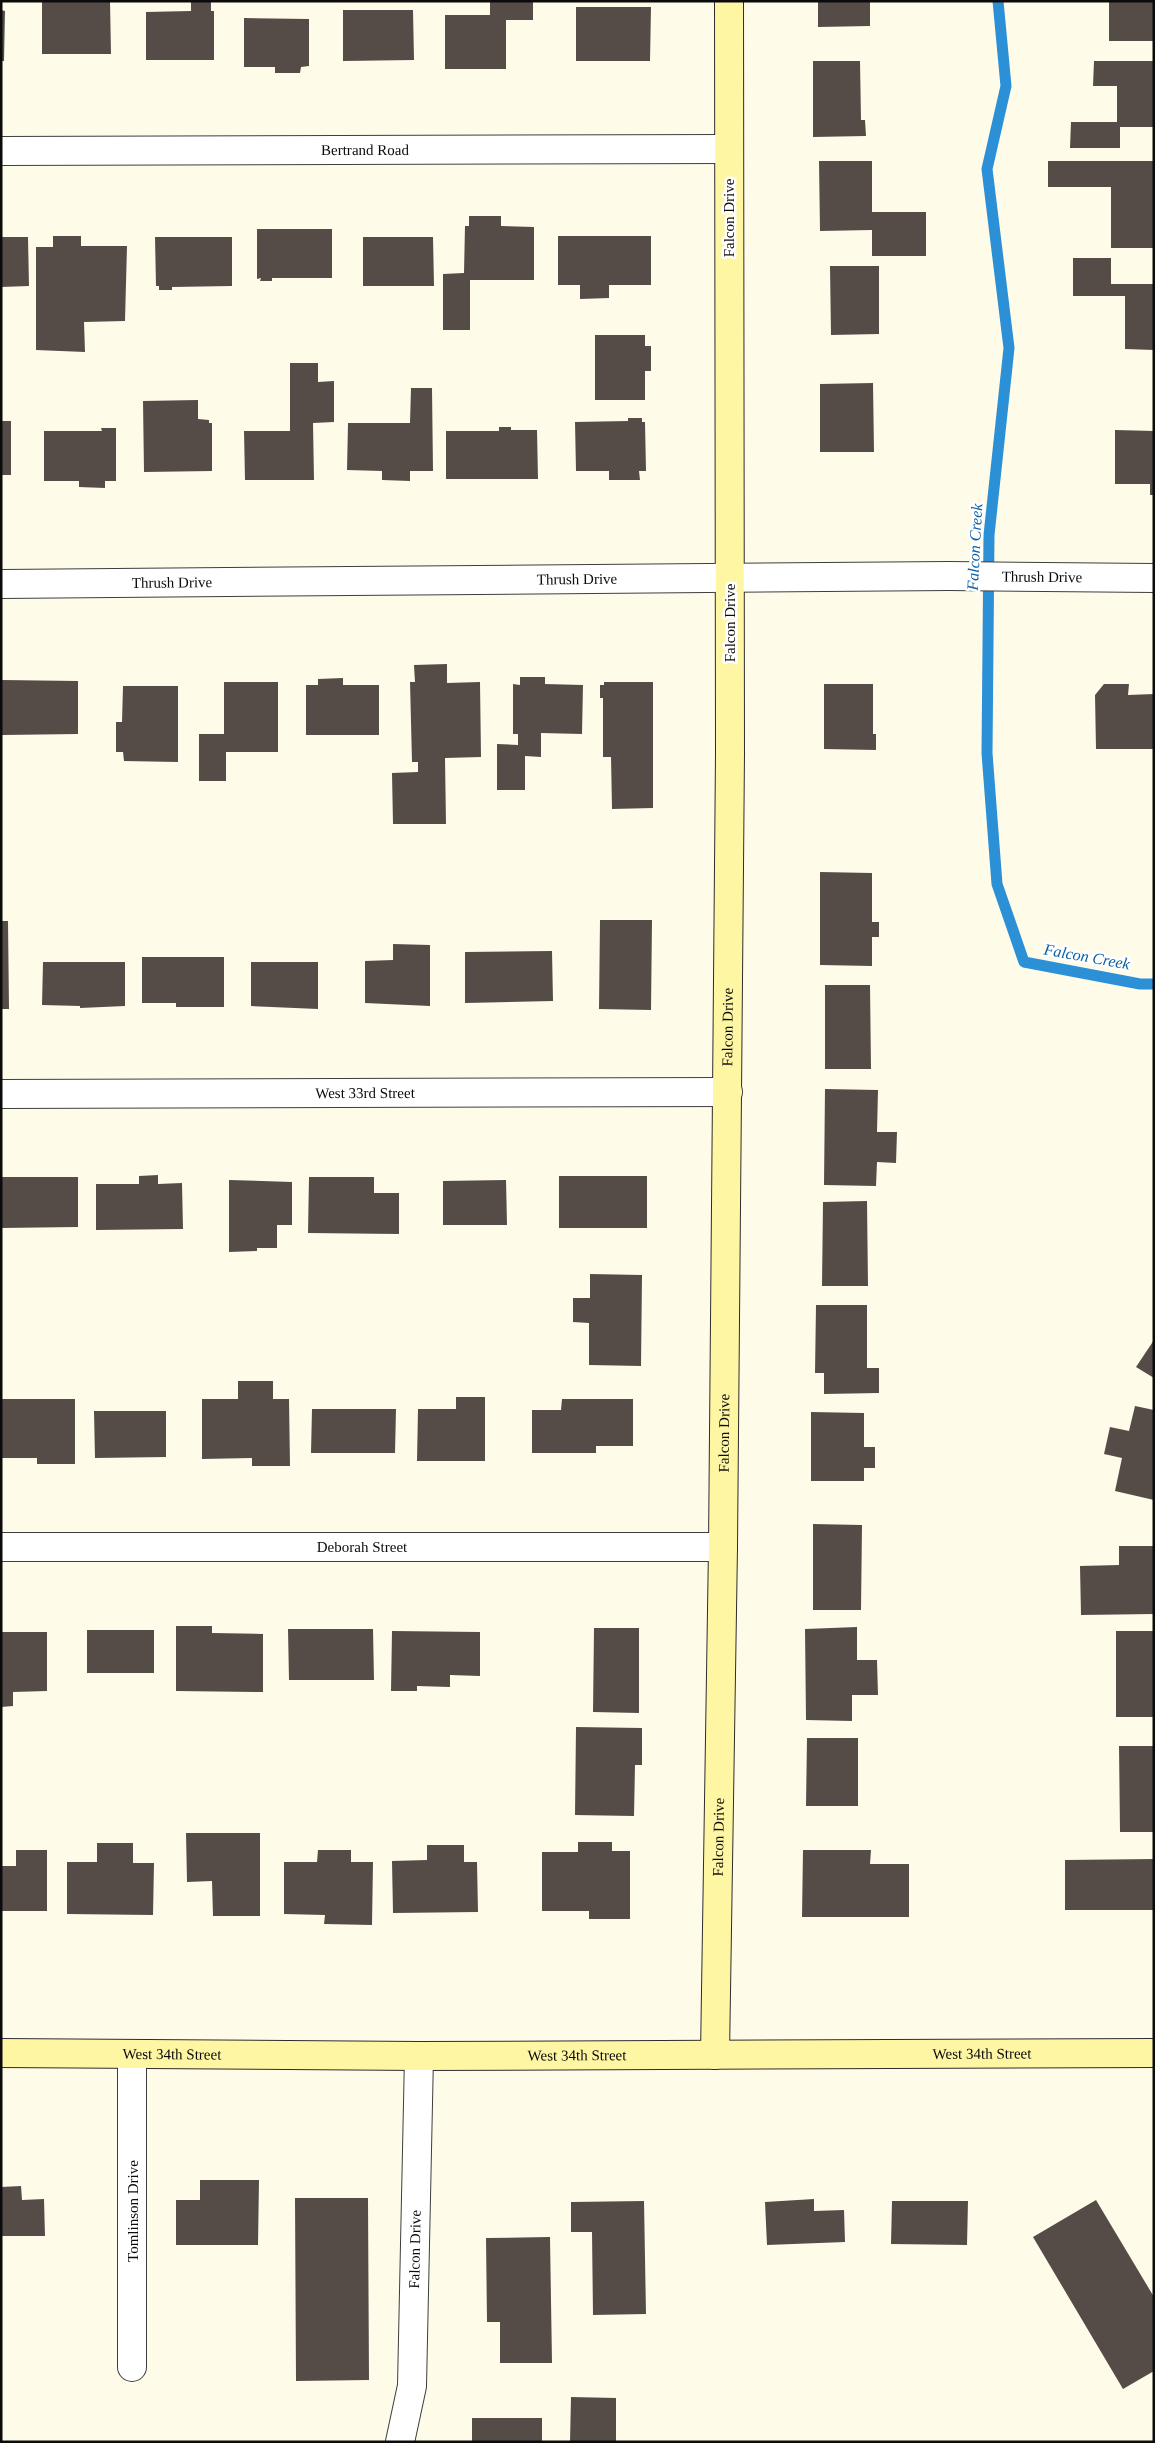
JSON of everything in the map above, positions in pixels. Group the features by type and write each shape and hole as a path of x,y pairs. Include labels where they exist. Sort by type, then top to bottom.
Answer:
{"street":[{"name":"Falcon Drive","path":"715,2055 728,1092 730,579 729,1"},
{"name":"Bertrand Road","path":"1,152 729,149"},
{"name":"Thrush Drive","path":"1,584 949,576 1154,578"},
{"name":"West 33rd Street","path":"1,1094 728,1092"},
{"name":"Deborah Street","path":"1,1547 723,1547"},
{"name":"West 34th Street","path":"1,2053 419,2056 1154,2053"},
{"name":"Tomlinson Drive","path":"132,2054 132,2367"},
{"name":"Falcon Drive","path":"400,2442 412,2386 419,2056"}],"building":[{"path":"42,1 110,1 111,54 42,54"},
{"path":"191,1 211,1 211,11 214,11 214,60 146,60 146,12 191,11"},
{"path":"490,1 533,1 533,20 506,20 506,69 445,69 445,15 490,15"},
{"path":"818,1 870,1 870,26 818,27"},
{"path":"1109,1 1154,1 1154,41 1109,41"},
{"path":"576,7 651,7 650,61 576,61"},
{"path":"1,10 5,11 4,61 1,61"},
{"path":"343,10 413,10 414,60 343,61"},
{"path":"244,18 309,19 309,66 301,67 300,73 275,73 275,67 244,67"},
{"path":"813,61 860,61 861,120 865,120 866,136 813,137"},
{"path":"1094,61 1154,61 1154,127 1120,127 1120,148 1070,148 1071,122 1117,122 1117,86 1093,86"},
{"path":"819,161 872,161 872,212 926,212 926,256 872,256 872,230 820,231"},
{"path":"1048,161 1154,161 1154,248 1111,248 1111,187 1048,187"},
{"path":"469,216 501,216 501,226 534,227 534,280 470,280 470,330 443,330 443,274 464,273 465,226 469,226"},
{"path":"257,229 332,229 332,278 272,278 272,281 260,281 261,278 257,279"},
{"path":"53,236 81,236 81,246 127,246 125,321 84,322 85,352 36,350 36,247 53,247"},
{"path":"558,236 651,236 651,285 609,285 609,298 580,299 580,285 558,285"},
{"path":"1,237 28,237 29,286 1,287"},
{"path":"155,237 232,237 232,286 172,287 172,290 159,290 159,286 156,286"},
{"path":"363,237 433,237 434,286 363,286"},
{"path":"1073,258 1111,258 1111,284 1154,284 1154,350 1125,349 1125,296 1073,296"},
{"path":"830,266 879,266 879,334 831,335"},
{"path":"595,335 645,335 645,346 651,346 651,371 645,371 645,400 595,400"},
{"path":"290,363 318,363 318,382 334,381 334,422 313,423 314,480 245,480 244,431 290,431"},
{"path":"873,383 874,452 820,452 820,384"},
{"path":"411,388 432,388 433,471 410,471 410,481 382,480 382,471 347,470 348,423 410,423"},
{"path":"198,400 198,419 209,420 209,423 212,423 212,471 144,472 143,401"},
{"path":"628,418 642,418 642,422 645,422 646,471 639,471 640,480 609,480 609,471 576,471 575,422 628,421"},
{"path":"1,421 11,421 11,475 1,475"},
{"path":"499,427 511,427 511,430 537,430 538,479 446,479 446,431 499,431"},
{"path":"101,428 116,428 116,481 105,481 105,488 79,487 79,481 44,481 44,431 102,431"},
{"path":"1115,430 1154,431 1154,495 1150,495 1150,484 1115,484"},
{"path":"447,664 447,683 480,682 481,757 445,758 446,824 393,824 392,773 418,772 418,762 412,762 410,682 415,682 414,665"},
{"path":"520,677 545,677 545,684 583,685 582,734 541,733 541,757 525,756 525,790 497,790 497,744 518,745 518,734 513,734 513,684 520,685"},
{"path":"343,678 343,685 379,685 379,735 306,735 306,685 318,685 318,679"},
{"path":"2,680 78,681 78,734 2,735"},
{"path":"224,682 278,682 278,752 226,752 226,781 199,781 199,734 224,734"},
{"path":"604,682 653,682 653,808 612,809 611,757 603,757 603,698 600,698 600,685 604,685"},
{"path":"824,684 873,684 873,734 876,734 876,750 824,749"},
{"path":"1104,684 1129,684 1128,695 1154,694 1154,749 1096,749 1095,695"},
{"path":"123,686 178,686 178,762 124,761 123,752 116,752 116,722 122,722"},
{"path":"820,872 872,873 872,922 879,922 879,937 872,937 872,966 820,965"},
{"path":"600,920 652,920 651,1010 599,1009"},
{"path":"1,921 8,921 9,1009 1,1009"},
{"path":"393,944 430,945 430,1006 365,1003 365,961 393,960"},
{"path":"552,951 553,1001 465,1003 465,952"},
{"path":"142,957 224,957 224,1007 176,1007 176,1003 142,1003"},
{"path":"43,962 125,962 125,1006 80,1008 80,1006 42,1005"},
{"path":"251,962 318,962 318,1009 251,1006"},
{"path":"825,985 870,985 871,1069 825,1069"},
{"path":"825,1089 878,1090 877,1132 897,1132 896,1163 877,1162 876,1186 824,1185"},
{"path":"158,1175 158,1184 182,1183 183,1229 96,1230 96,1184 139,1184 139,1176"},
{"path":"559,1176 647,1176 647,1228 559,1228"},
{"path":"1,1177 78,1177 78,1227 1,1228"},
{"path":"309,1177 374,1177 374,1193 399,1193 399,1234 308,1233"},
{"path":"229,1180 292,1182 292,1225 277,1225 277,1248 257,1248 257,1251 229,1252"},
{"path":"506,1180 507,1225 443,1225 443,1181"},
{"path":"867,1201 868,1286 822,1286 823,1202"},
{"path":"590,1274 642,1275 641,1366 589,1365 589,1323 573,1322 573,1298 590,1298"},
{"path":"816,1305 867,1305 867,1368 879,1368 879,1393 824,1394 824,1373 815,1373"},
{"path":"1154,1340 1154,1378 1136,1367"},
{"path":"238,1381 273,1381 273,1399 289,1399 290,1466 252,1466 252,1458 202,1459 202,1399 238,1399"},
{"path":"456,1397 485,1397 485,1461 417,1461 418,1409 456,1409"},
{"path":"1,1399 75,1399 75,1464 37,1464 37,1458 1,1458"},
{"path":"562,1399 633,1399 633,1446 596,1446 596,1453 532,1453 532,1410 561,1410"},
{"path":"1135,1406 1154,1410 1154,1500 1115,1491 1122,1458 1104,1454 1110,1427 1129,1431"},
{"path":"312,1409 396,1409 395,1453 311,1453"},
{"path":"94,1411 166,1411 166,1457 95,1458"},
{"path":"811,1412 864,1413 864,1447 875,1447 875,1468 864,1468 864,1481 811,1481"},
{"path":"813,1524 862,1525 861,1610 813,1610"},
{"path":"1119,1546 1154,1546 1154,1614 1081,1615 1080,1566 1119,1565"},
{"path":"176,1626 212,1626 212,1633 263,1634 263,1692 176,1691"},
{"path":"857,1627 857,1660 877,1660 878,1695 852,1695 852,1721 806,1720 805,1629"},
{"path":"594,1628 639,1628 639,1713 593,1712"},
{"path":"288,1629 373,1629 374,1680 289,1680"},
{"path":"87,1630 154,1630 154,1673 87,1673"},
{"path":"392,1631 480,1632 480,1676 450,1675 450,1687 417,1686 417,1691 391,1691"},
{"path":"1116,1631 1154,1631 1154,1717 1116,1717"},
{"path":"1,1632 47,1632 47,1691 13,1692 13,1706 1,1707"},
{"path":"576,1727 642,1728 642,1765 635,1765 634,1816 575,1815"},
{"path":"807,1738 858,1738 858,1806 806,1806"},
{"path":"1119,1746 1154,1746 1154,1832 1120,1832"},
{"path":"186,1833 260,1833 260,1916 213,1916 212,1881 187,1882"},
{"path":"578,1842 612,1842 612,1851 630,1851 630,1919 589,1919 589,1911 542,1911 542,1852 578,1852"},
{"path":"97,1843 133,1843 133,1863 154,1863 153,1915 67,1914 67,1862 97,1862"},
{"path":"427,1845 464,1845 464,1862 477,1862 478,1912 393,1913 392,1861 427,1860"},
{"path":"16,1850 47,1850 47,1911 1,1911 1,1866 16,1866"},
{"path":"318,1850 351,1850 351,1862 373,1862 372,1925 324,1924 325,1915 284,1914 284,1862 317,1862"},
{"path":"803,1850 871,1850 870,1864 909,1864 909,1917 802,1917"},
{"path":"1154,1859 1154,1910 1065,1910 1065,1860"},
{"path":"200,2180 259,2180 258,2245 176,2245 176,2200 200,2200"},
{"path":"21,2186 22,2200 44,2199 45,2236 1,2236 1,2187"},
{"path":"295,2198 368,2198 369,2380 296,2381"},
{"path":"814,2199 814,2211 844,2210 845,2242 767,2245 765,2202"},
{"path":"1096,2200 1154,2297 1154,2371 1123,2389 1033,2237"},
{"path":"644,2201 646,2314 593,2315 592,2232 571,2232 571,2202"},
{"path":"892,2201 968,2201 967,2245 891,2244"},
{"path":"550,2237 552,2363 500,2363 500,2322 487,2322 486,2238"},
{"path":"571,2397 616,2398 616,2442 570,2442"},
{"path":"472,2418 542,2418 542,2442 472,2442"}],"waterway":[{"name":"Falcon Creek","path":"998,1 1006,86 987,169 1009,348 989,535 987,753 997,884 1024,962 1140,984 1154,984"}]}
